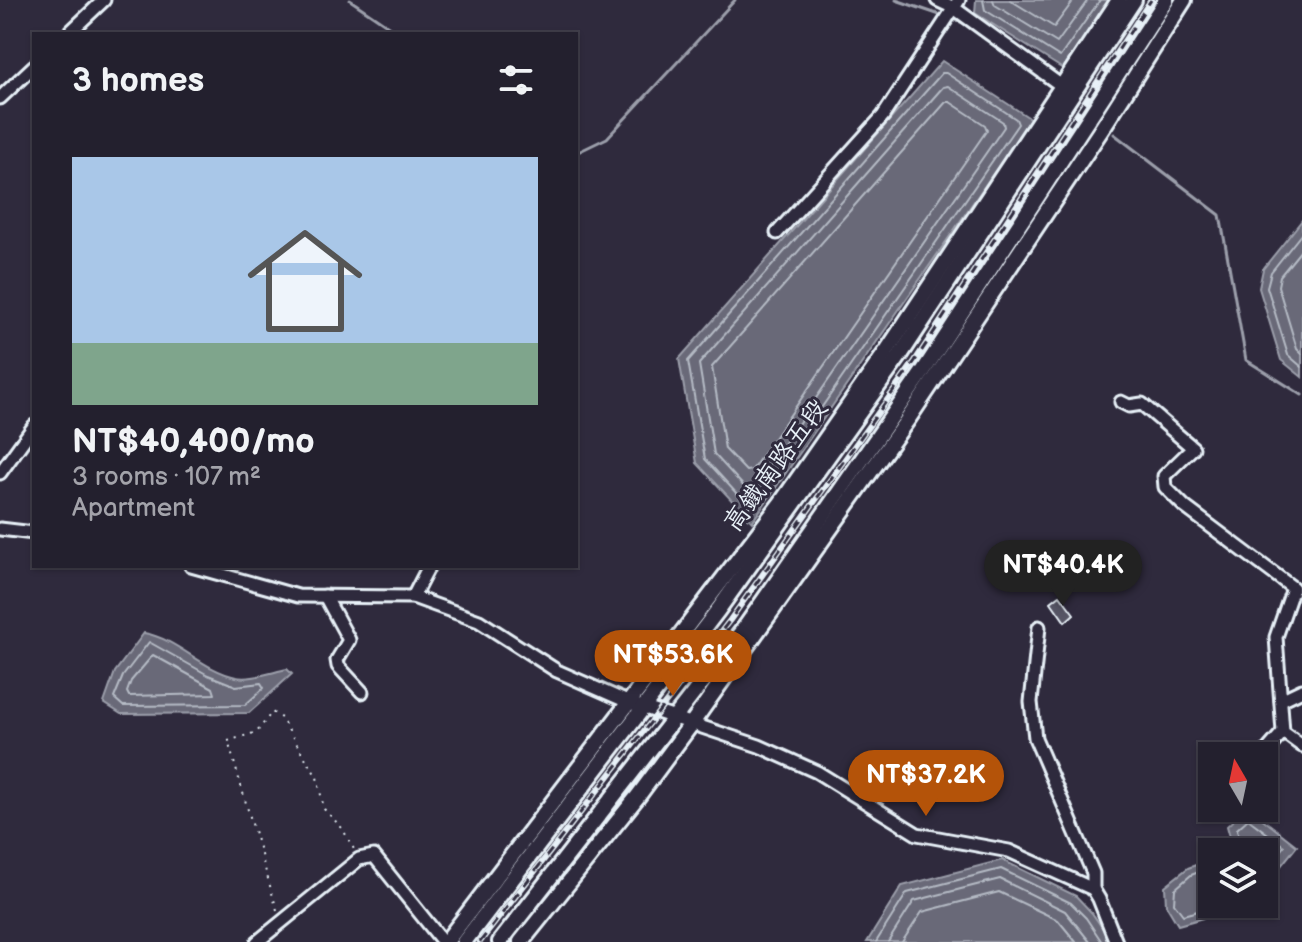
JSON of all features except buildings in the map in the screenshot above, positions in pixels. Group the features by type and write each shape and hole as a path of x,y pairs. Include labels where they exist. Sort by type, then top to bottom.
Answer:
{"main road":[{"name":"高鐵南路五段","path":"464,942 781,503 999,183 1119,0"},
{"name":"高鐵南路五段","path":"444,942 636,705 718,610 925,320 1134,0"},
{"path":"500,942 746,626 922,373 1166,0"},
{"path":"521,942 692,723 975,320 1184,0"},
{"path":"976,243 999,183"},
{"path":"922,373 975,320"},
{"path":"473,907 522,865"}],"street":[{"path":"70,32 104,0"},
{"path":"937,0 1063,87"},
{"path":"777,233 883,116 952,11"},
{"path":"0,98 32,68"},
{"path":"1121,402 1129,406 1142,404 1193,448 1164,476 1165,487 1185,507 1293,588 1276,637 1283,732 1274,742"},
{"path":"0,473 32,429"},
{"path":"0,529 32,533"},
{"path":"198,568 298,596 413,597 479,621 557,671 636,705 759,746 817,772 917,834 1009,851 1093,889"},
{"path":"413,597 428,568"},
{"path":"325,596 349,640 337,660 338,666 362,692"},
{"path":"1039,627 1031,702 1035,738 1093,873 1093,889 1116,942"},
{"path":"1281,700 1302,690"},
{"path":"1283,732 1302,746"},
{"path":"257,942 359,859 374,856 444,942"}],"path":[{"path":"280,923 228,741 257,732 272,712 281,718 317,777 324,809 342,828 359,859"}],"water":[{"path":"976,0 1110,0 1063,69 975,13"},
{"path":"942,61 1031,119 752,522 697,463 679,359"},
{"path":"1302,220 1302,377 1281,360 1259,288 1263,269"},
{"path":"144,633 168,641 212,668 236,677 255,677 287,669 292,674 249,713 121,714 104,703 115,672"},
{"path":"1231,822 1266,822 1297,846 1278,870 1278,838 1230,838 1227,826"},
{"path":"1002,860 1076,896 1112,942 867,942 902,886"},
{"path":"1198,864 1198,918 1203,918 1178,925 1166,905 1165,886"}],"waterway":[{"path":"350,0 397,32"},
{"path":"578,152 607,138 735,0"},
{"path":"896,0 943,16"},
{"path":"950,18 969,25"},
{"path":"1024,65 1049,85"},
{"path":"1114,134 1220,215 1246,360 1302,395"}],"railway":[{"path":"480,942 730,620 915,361 1151,0"}]}
